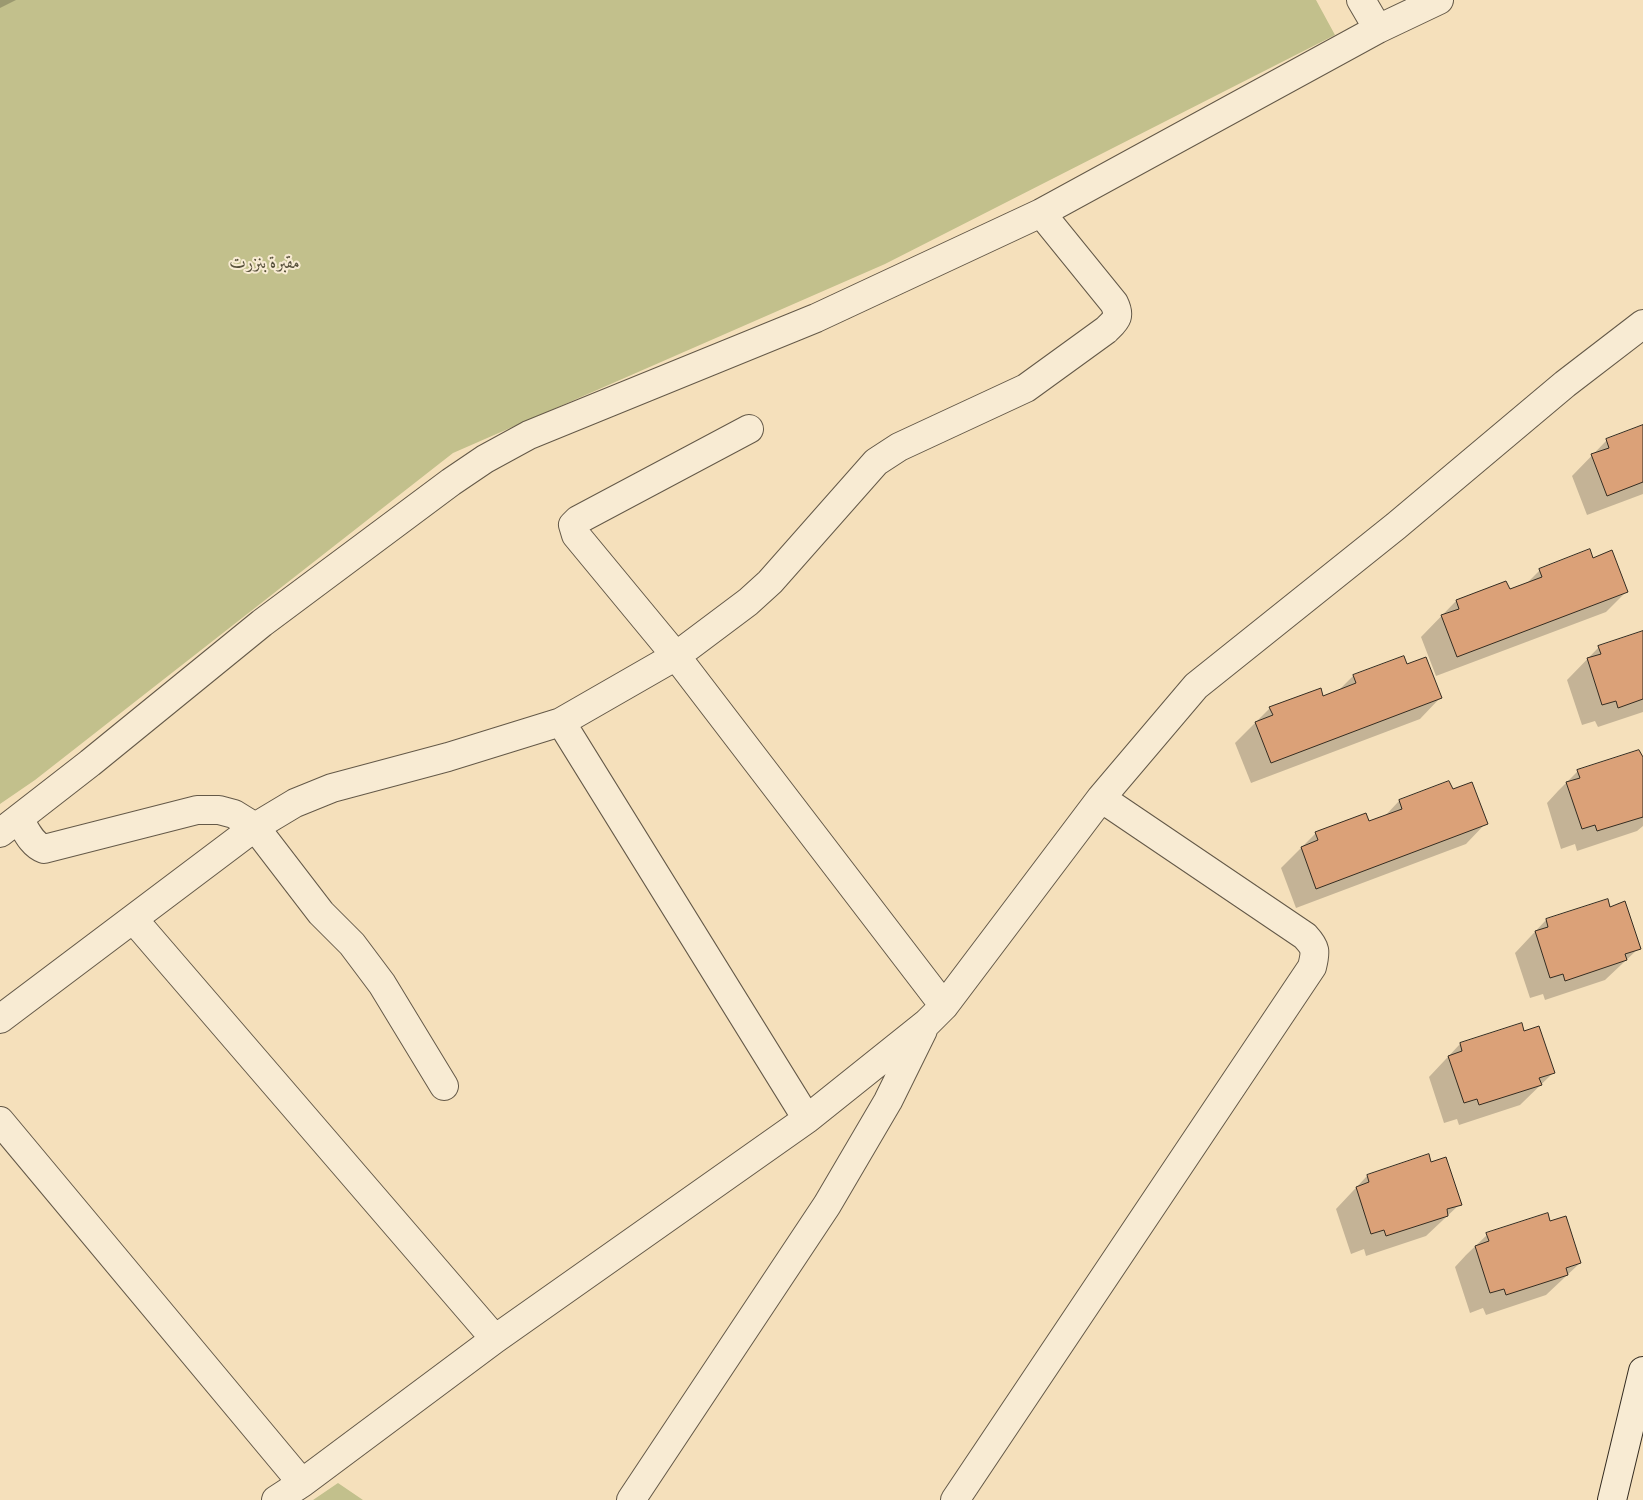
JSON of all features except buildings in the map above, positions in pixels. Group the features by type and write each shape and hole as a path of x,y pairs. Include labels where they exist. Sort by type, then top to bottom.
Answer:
{"street":[{"path":"1361,0 1378,29"},
{"path":"444,1086 382,984 352,944 321,913 255,827 234,814 219,810 198,810 44,849 38,847 33,841 9,826 90,763 262,623 451,482 485,459 530,435 816,318 1041,213 1378,29 1439,0"},
{"path":"0,1019 134,920 255,827 295,803 332,788 448,757 561,722 676,656 748,602 770,582 876,462 899,447 1026,388 1106,330 1116,319 1118,312 1114,303 1041,213"},
{"path":"631,1500 827,1205 888,1101 935,1014 1101,798 1196,686 1396,526 1565,384 1643,324"},
{"path":"750,429 578,520 573,525 576,535 676,656 935,1014"},
{"path":"561,722 807,1119"},
{"path":"955,1500 1312,967 1315,955 1314,946 1305,936 1101,798"},
{"path":"134,920 495,1339"},
{"path":"276,1500 302,1483 495,1339 807,1119 935,1014"},
{"path":"0,1121 302,1483"},
{"path":"1612,1500 1643,1371"}],"green space":[{"name":"مقبرة بنزرت","path":"0,0 1316,0 1335,35 885,264 453,453 35,780 0,804"},
{"path":"338,1483 363,1500 313,1500"}]}
